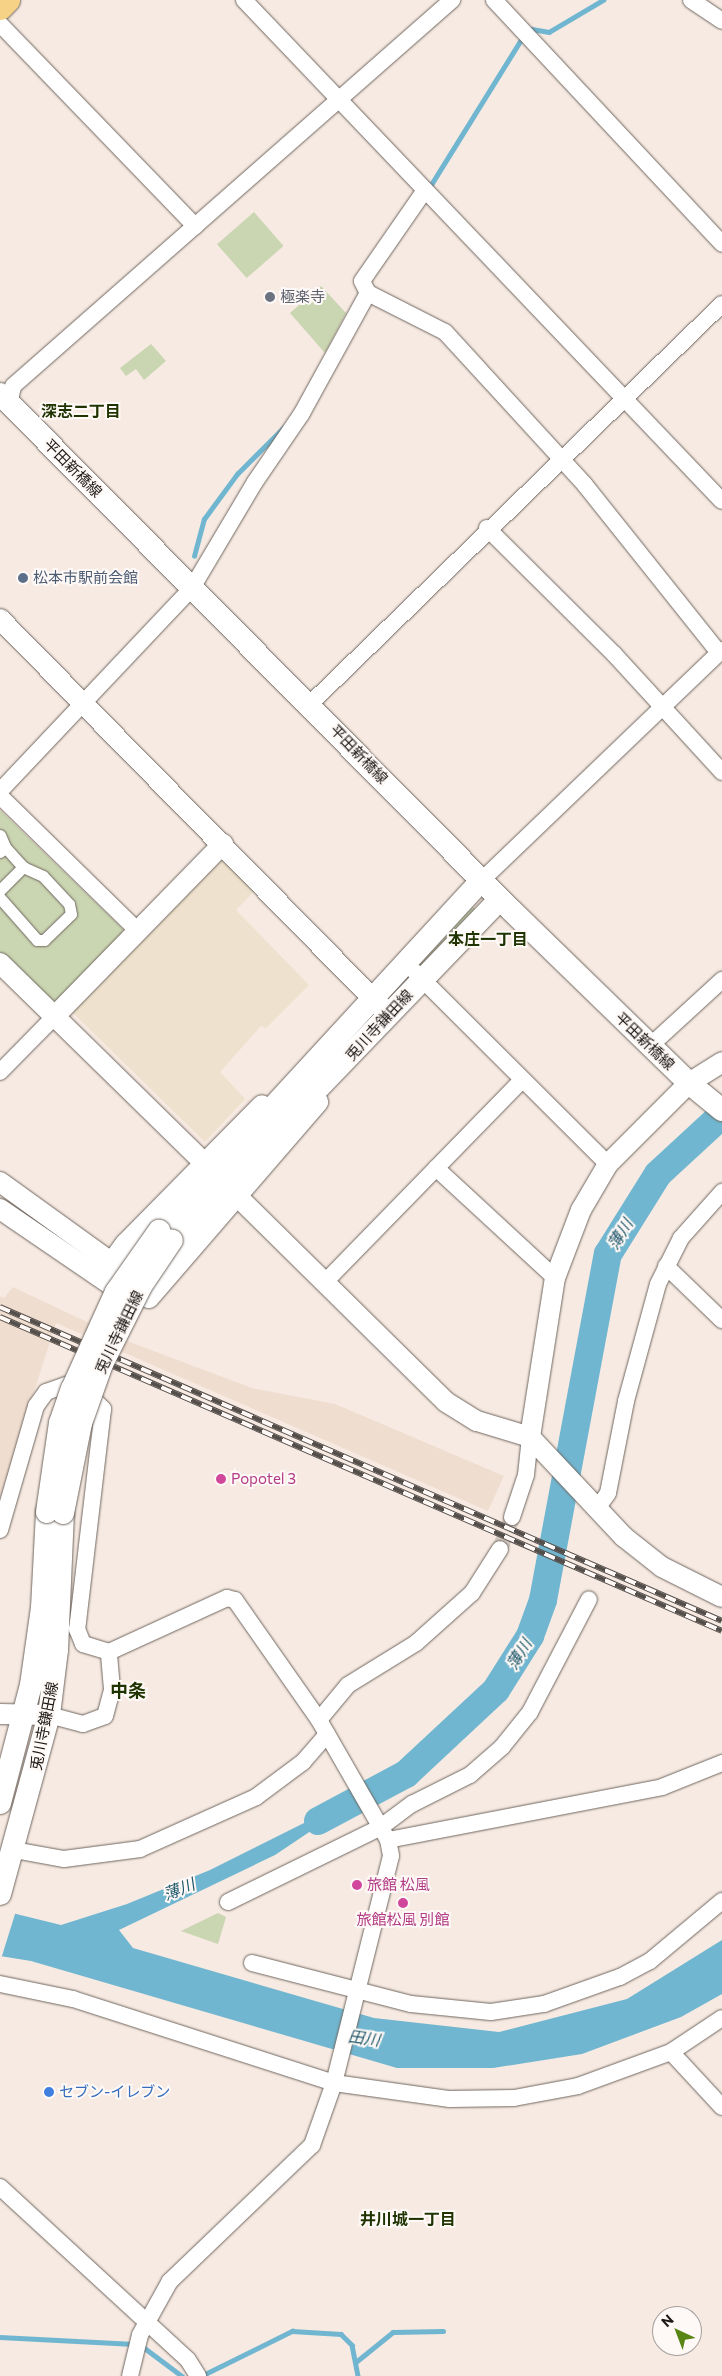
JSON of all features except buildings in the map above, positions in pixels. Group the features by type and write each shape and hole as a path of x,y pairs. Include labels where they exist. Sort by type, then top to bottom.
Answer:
{"highway":[{"path":"0,7 7,0"}],"main road":[{"name":"平田新橋線","path":"3,404 310,704 500,899 693,1087 722,1110"},
{"name":"兎川寺鎌田線","path":"0,1803 24,1715 42,1608 55,1512 97,1378 166,1236 324,1051 482,880"},
{"name":"兎川寺鎌田線","path":"166,1236 348,1060 388,1015 500,899"},
{"name":"兎川寺鎌田線","path":"0,1894 12,1856 49,1715 57,1650 55,1512"}],"street":[{"path":"244,0 722,501"},
{"path":"3,404 13,386 452,0"},
{"path":"494,0 529,40 722,244"},
{"path":"691,0 722,21"},
{"path":"0,24 195,226"},
{"path":"0,791 192,588 254,482 302,413 366,289 428,193"},
{"path":"366,289 445,332 561,457 651,562 721,651 482,880"},
{"path":"310,704 487,528 622,397 722,304"},
{"path":"487,528 663,706 722,772"},
{"path":"0,619 223,844 388,1015"},
{"path":"0,796 138,931"},
{"path":"0,835 2,849 23,867 43,876 69,904 72,914 44,940 37,940 0,898"},
{"path":"0,1072 223,844"},
{"path":"0,890 23,867"},
{"path":"0,963 203,1162"},
{"path":"406,964 608,1164"},
{"path":"650,1046 722,980"},
{"path":"106,1270 203,1162 287,1080 324,1051"},
{"path":"0,1182 78,1250 142,1299 149,1298 323,1097 348,1060"},
{"path":"512,1517 536,1441 555,1278 581,1210 608,1164 722,1062"},
{"path":"325,1282 522,1080"},
{"path":"436,1168 555,1278"},
{"path":"597,1505 608,1493 649,1308 666,1266 681,1238 722,1192"},
{"path":"237,1196 446,1402 477,1421 536,1441 597,1505 624,1537 662,1567 722,1597"},
{"path":"0,1209 78,1250"},
{"path":"666,1266 722,1320"},
{"path":"0,1530 36,1406 46,1392 66,1385 82,1388 103,1409 77,1629 83,1644 109,1652 227,1598 235,1600 319,1720 382,1828 389,1874 335,2079 312,2145 170,2281 143,2329 134,2351 130,2376"},
{"path":"319,1720 348,1685 416,1643 472,1594 500,1549"},
{"path":"228,1902 382,1828 412,1804 470,1775 502,1747 530,1712 589,1599"},
{"path":"0,1714 49,1715 83,1724 105,1716 112,1689 109,1652"},
{"path":"12,1856 64,1859 140,1849 256,1797 303,1762 328,1734"},
{"path":"382,1828 662,1787 722,1763"},
{"path":"252,1963 356,1994 411,2004 491,2012 544,2004 576,1995 650,1961 722,1902"},
{"path":"0,1984 73,1999 335,2079 450,2099 514,2098 578,2086 671,2052 722,2018"},
{"path":"671,2052 722,2108"},
{"path":"0,2187 143,2329 196,2372"}],"shaded area":[{"path":"219,858 256,889 236,910 309,985 266,1028 261,1026 220,1072 245,1099 205,1142 70,1010"},
{"path":"13,1287 127,1341 252,1388 335,1404 504,1476 488,1511 56,1323 0,1498 0,1296 4,1298"}],"green space":[{"path":"254,212 284,246 247,278 217,244"},
{"path":"321,286 346,313 325,353 290,313"},
{"path":"151,344 166,361 144,380 136,369 126,376 120,368"},
{"path":"0,810 123,929 120,939 61,1000 50,1001 0,952"},
{"path":"472,907 476,909 422,968 419,966"},
{"path":"218,1913 226,1917 218,1944 181,1931"}],"water":[{"name":"田川","path":"378,1786 275,1855 119,1930 133,1948 374,2018 499,2032 627,1999 722,1940 722,1994 681,2017 582,2054 493,2068 397,2068 31,1961 0,1956 0,1910 61,1925 127,1904 210,1870"}],"pier":[{"path":"0,1908 16,1911 1,1959 0,1959"}],"waterway":[{"path":"429,188 522,38 532,29 549,32 603,0"},
{"path":"194,556 204,519 237,474 284,427"},
{"name":"薄川","path":"318,1821 406,1774 496,1690 530,1636 543,1600 608,1254 658,1174 722,1115"},
{"path":"201,2376 292,2331 341,2334 352,2345 358,2376"},
{"path":"357,2361 393,2332 443,2331"},
{"path":"0,2337 134,2344"},
{"path":"142,2346 182,2376"}],"tunnel":[{"path":"500,1549 512,1517"}],"railway":[{"path":"0,1307 722,1621"},
{"path":"0,1317 722,1631"}],"place":[{"name":"極楽寺","path":"270,297"},
{"name":"松本市駅前会館","path":"23,578"},
{"name":"Popotel 3","path":"221,1479"},
{"name":"旅館 松風","path":"357,1885"},
{"name":"旅館松風 別館","path":"403,1903"},
{"name":"セブン-イレブン","path":"49,2092"}],"district":[{"name":"深志二丁目","path":"81,411"},
{"name":"本庄一丁目","path":"488,939"},
{"name":"中条","path":"128,1690"},
{"name":"井川城一丁目","path":"408,2219"}]}
